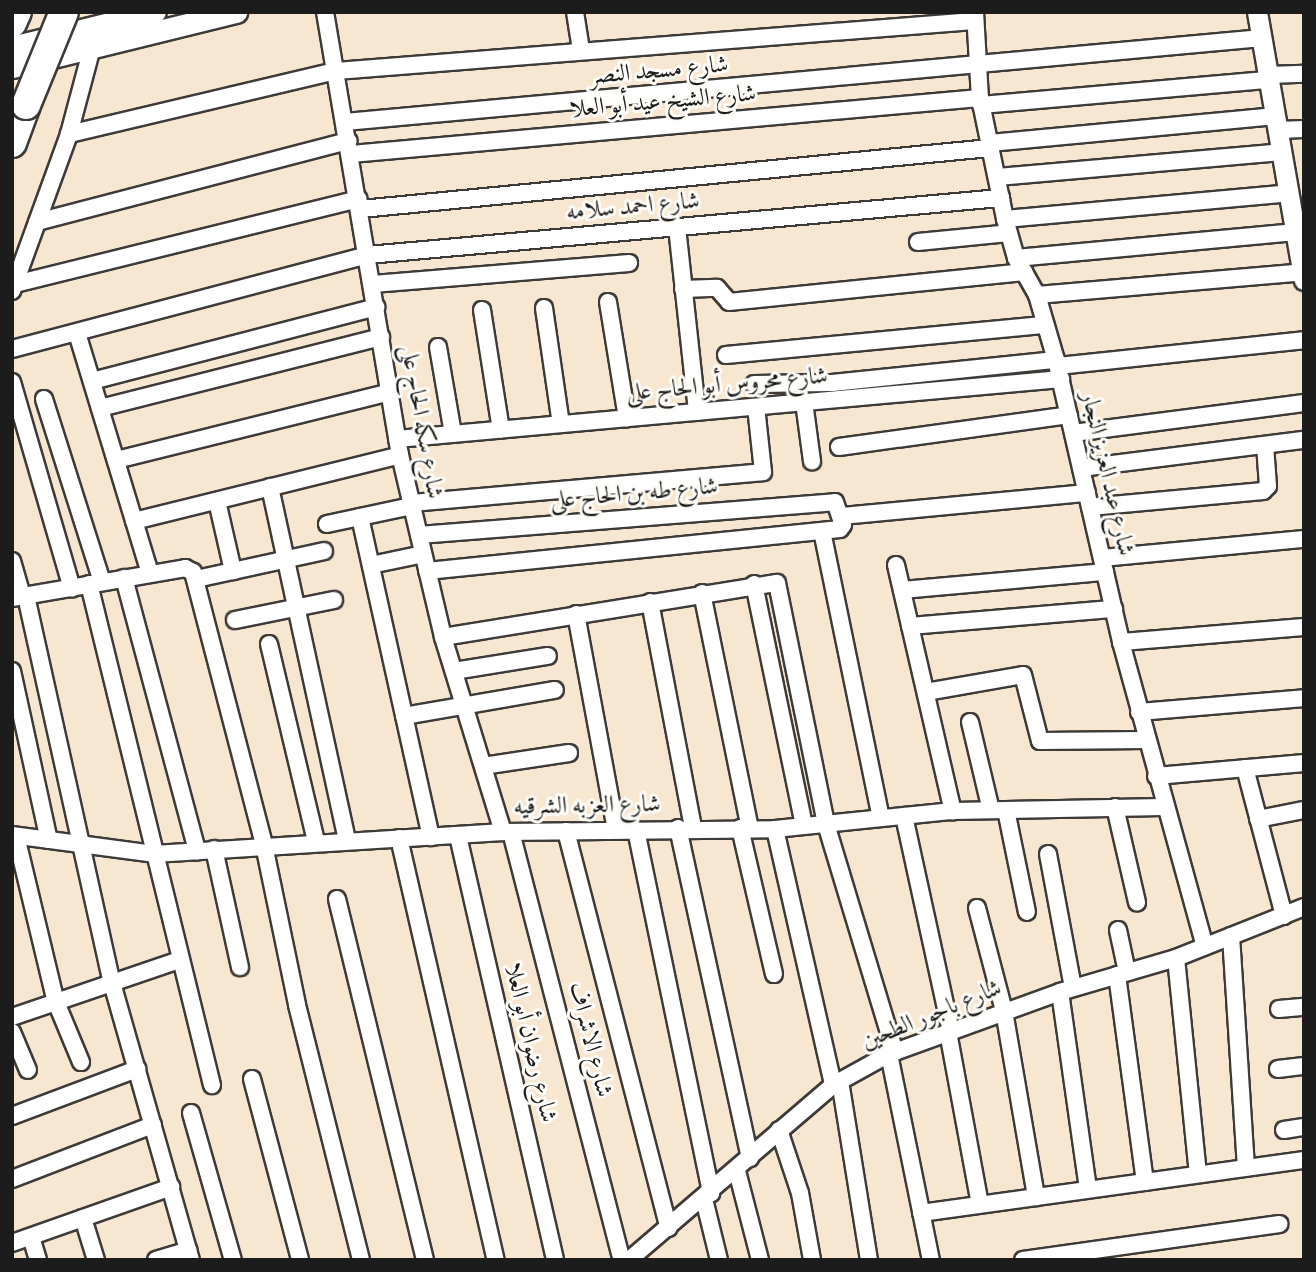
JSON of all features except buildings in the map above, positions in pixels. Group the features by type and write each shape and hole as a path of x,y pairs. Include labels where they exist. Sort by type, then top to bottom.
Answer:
{"highway":[{"path":"12,23 17,12"},
{"path":"12,143 64,12"}],"main road":[{"path":"12,67 155,12"},
{"path":"12,47 94,37 236,12"}],"street":[{"name":"شارع سكه الحاج على","path":"325,12 360,204 399,447 443,637 483,766 507,832"},
{"path":"575,12 581,49"},
{"path":"1037,295 1303,276 1297,220 1289,193 1257,12"},
{"path":"69,134 336,71 974,16"},
{"name":"شارع عبد العزيز النجار","path":"974,16 981,102 1007,226 1020,265 1037,295 1058,368 1121,642 1163,807 1205,946"},
{"path":"14,288 69,134 94,37"},
{"name":"شارع مسجد النصر","path":"345,122 977,68 1262,38"},
{"name":"شارع الشيخ عيد أبو العلا","path":"37,222 350,148 981,102 1304,74"},
{"path":"14,288 360,204 620,183 990,145 1277,123 1304,129"},
{"path":"997,177 1282,152"},
{"path":"918,242 1007,226 1289,193"},
{"name":"شارع احمد سلامه","path":"12,349 368,255 1001,198"},
{"path":"684,289 717,288 729,302 1020,265 1297,220"},
{"path":"677,228 697,412"},
{"path":"373,285 629,263"},
{"path":"608,302 627,418"},
{"path":"92,381 377,307"},
{"path":"544,308 561,424"},
{"path":"482,310 501,430"},
{"path":"726,355 1046,325"},
{"path":"77,332 150,573"},
{"path":"100,408 382,337"},
{"path":"754,384 832,383 1058,368 1304,340"},
{"path":"438,347 453,434"},
{"name":"شارع محروس أبو الحاج على","path":"134,521 270,487 399,447 453,434 804,402 1058,368"},
{"path":"12,382 72,588"},
{"path":"116,460 390,392"},
{"path":"44,399 96,583 154,854 212,1085"},
{"path":"804,402 813,461"},
{"path":"1073,433 1304,403"},
{"path":"327,524 412,505 764,472 755,407"},
{"path":"839,447 1069,415"},
{"path":"1082,468 1304,440"},
{"path":"427,571 822,531 843,528 842,516 1263,491 1268,486 1265,445"},
{"path":"270,487 346,841"},
{"path":"217,501 233,571"},
{"name":"شارع طه بن الحاج على","path":"419,535 835,502 842,516"},
{"path":"360,517 431,837"},
{"path":"822,531 881,818"},
{"path":"902,590 1304,539"},
{"path":"195,576 233,571 324,551"},
{"path":"371,565 424,554"},
{"path":"12,561 112,982 190,1255 156,1260"},
{"path":"896,565 953,811"},
{"path":"20,597 188,568 195,576 264,845 297,1004 361,1260"},
{"path":"124,578 197,851"},
{"path":"443,637 775,582 826,824 892,1053 931,1260"},
{"path":"754,584 804,826"},
{"path":"702,593 774,974"},
{"path":"235,620 334,600"},
{"path":"650,602 686,828 750,1158"},
{"path":"910,626 1114,609"},
{"path":"576,614 616,830"},
{"path":"1121,642 1304,627"},
{"path":"269,644 316,842"},
{"path":"454,671 548,656"},
{"path":"12,671 49,840"},
{"path":"926,692 1023,675 1040,741 1146,740"},
{"path":"404,716 555,690"},
{"path":"1139,712 1304,698"},
{"path":"970,722 999,810 1027,912"},
{"path":"483,766 569,753"},
{"path":"1156,776 1304,763"},
{"path":"1245,768 1284,916"},
{"path":"1115,807 1138,902"},
{"name":"شارع العزبه الشرقيه","path":"14,835 154,854 264,845 507,832 775,829 953,811 1163,807"},
{"path":"1258,819 1304,810"},
{"path":"904,816 949,1032 979,1205"},
{"path":"775,829 836,1083 869,1260"},
{"path":"636,830 719,1260"},
{"path":"566,831 669,1228"},
{"name":"شارع الاشراف","path":"507,832 622,1260"},
{"path":"14,835 56,1002 81,1062"},
{"name":"شارع رضوان أبو العلا","path":"458,836 555,1260"},
{"path":"399,838 496,1260"},
{"path":"214,849 240,967"},
{"path":"1048,854 1067,990 1088,1189"},
{"path":"337,899 425,1260"},
{"name":"شارع باجور الطحين","path":"629,1260 649,1253 669,1228 836,1083 892,1053 1004,1011 1176,958 1304,907"},
{"path":"977,908 1004,1011 1036,1197"},
{"path":"1118,930 1145,1182"},
{"path":"1231,936 1247,1168"},
{"path":"1176,958 1198,1174"},
{"path":"12,1017 179,960"},
{"path":"1279,1009 1304,1007"},
{"path":"12,1032 29,1070"},
{"path":"1278,1069 1304,1066"},
{"path":"12,1116 137,1069"},
{"path":"252,1079 300,1260"},
{"path":"191,1113 233,1260"},
{"path":"12,1179 153,1125"},
{"path":"1284,1130 1304,1127"},
{"path":"779,1130 800,1194 812,1260"},
{"path":"921,1213 1304,1160"},
{"path":"737,1171 760,1260"},
{"path":"12,1243 171,1187"},
{"path":"83,1218 96,1260"},
{"path":"1023,1260 1279,1224"},
{"path":"31,1237 38,1260"}]}
